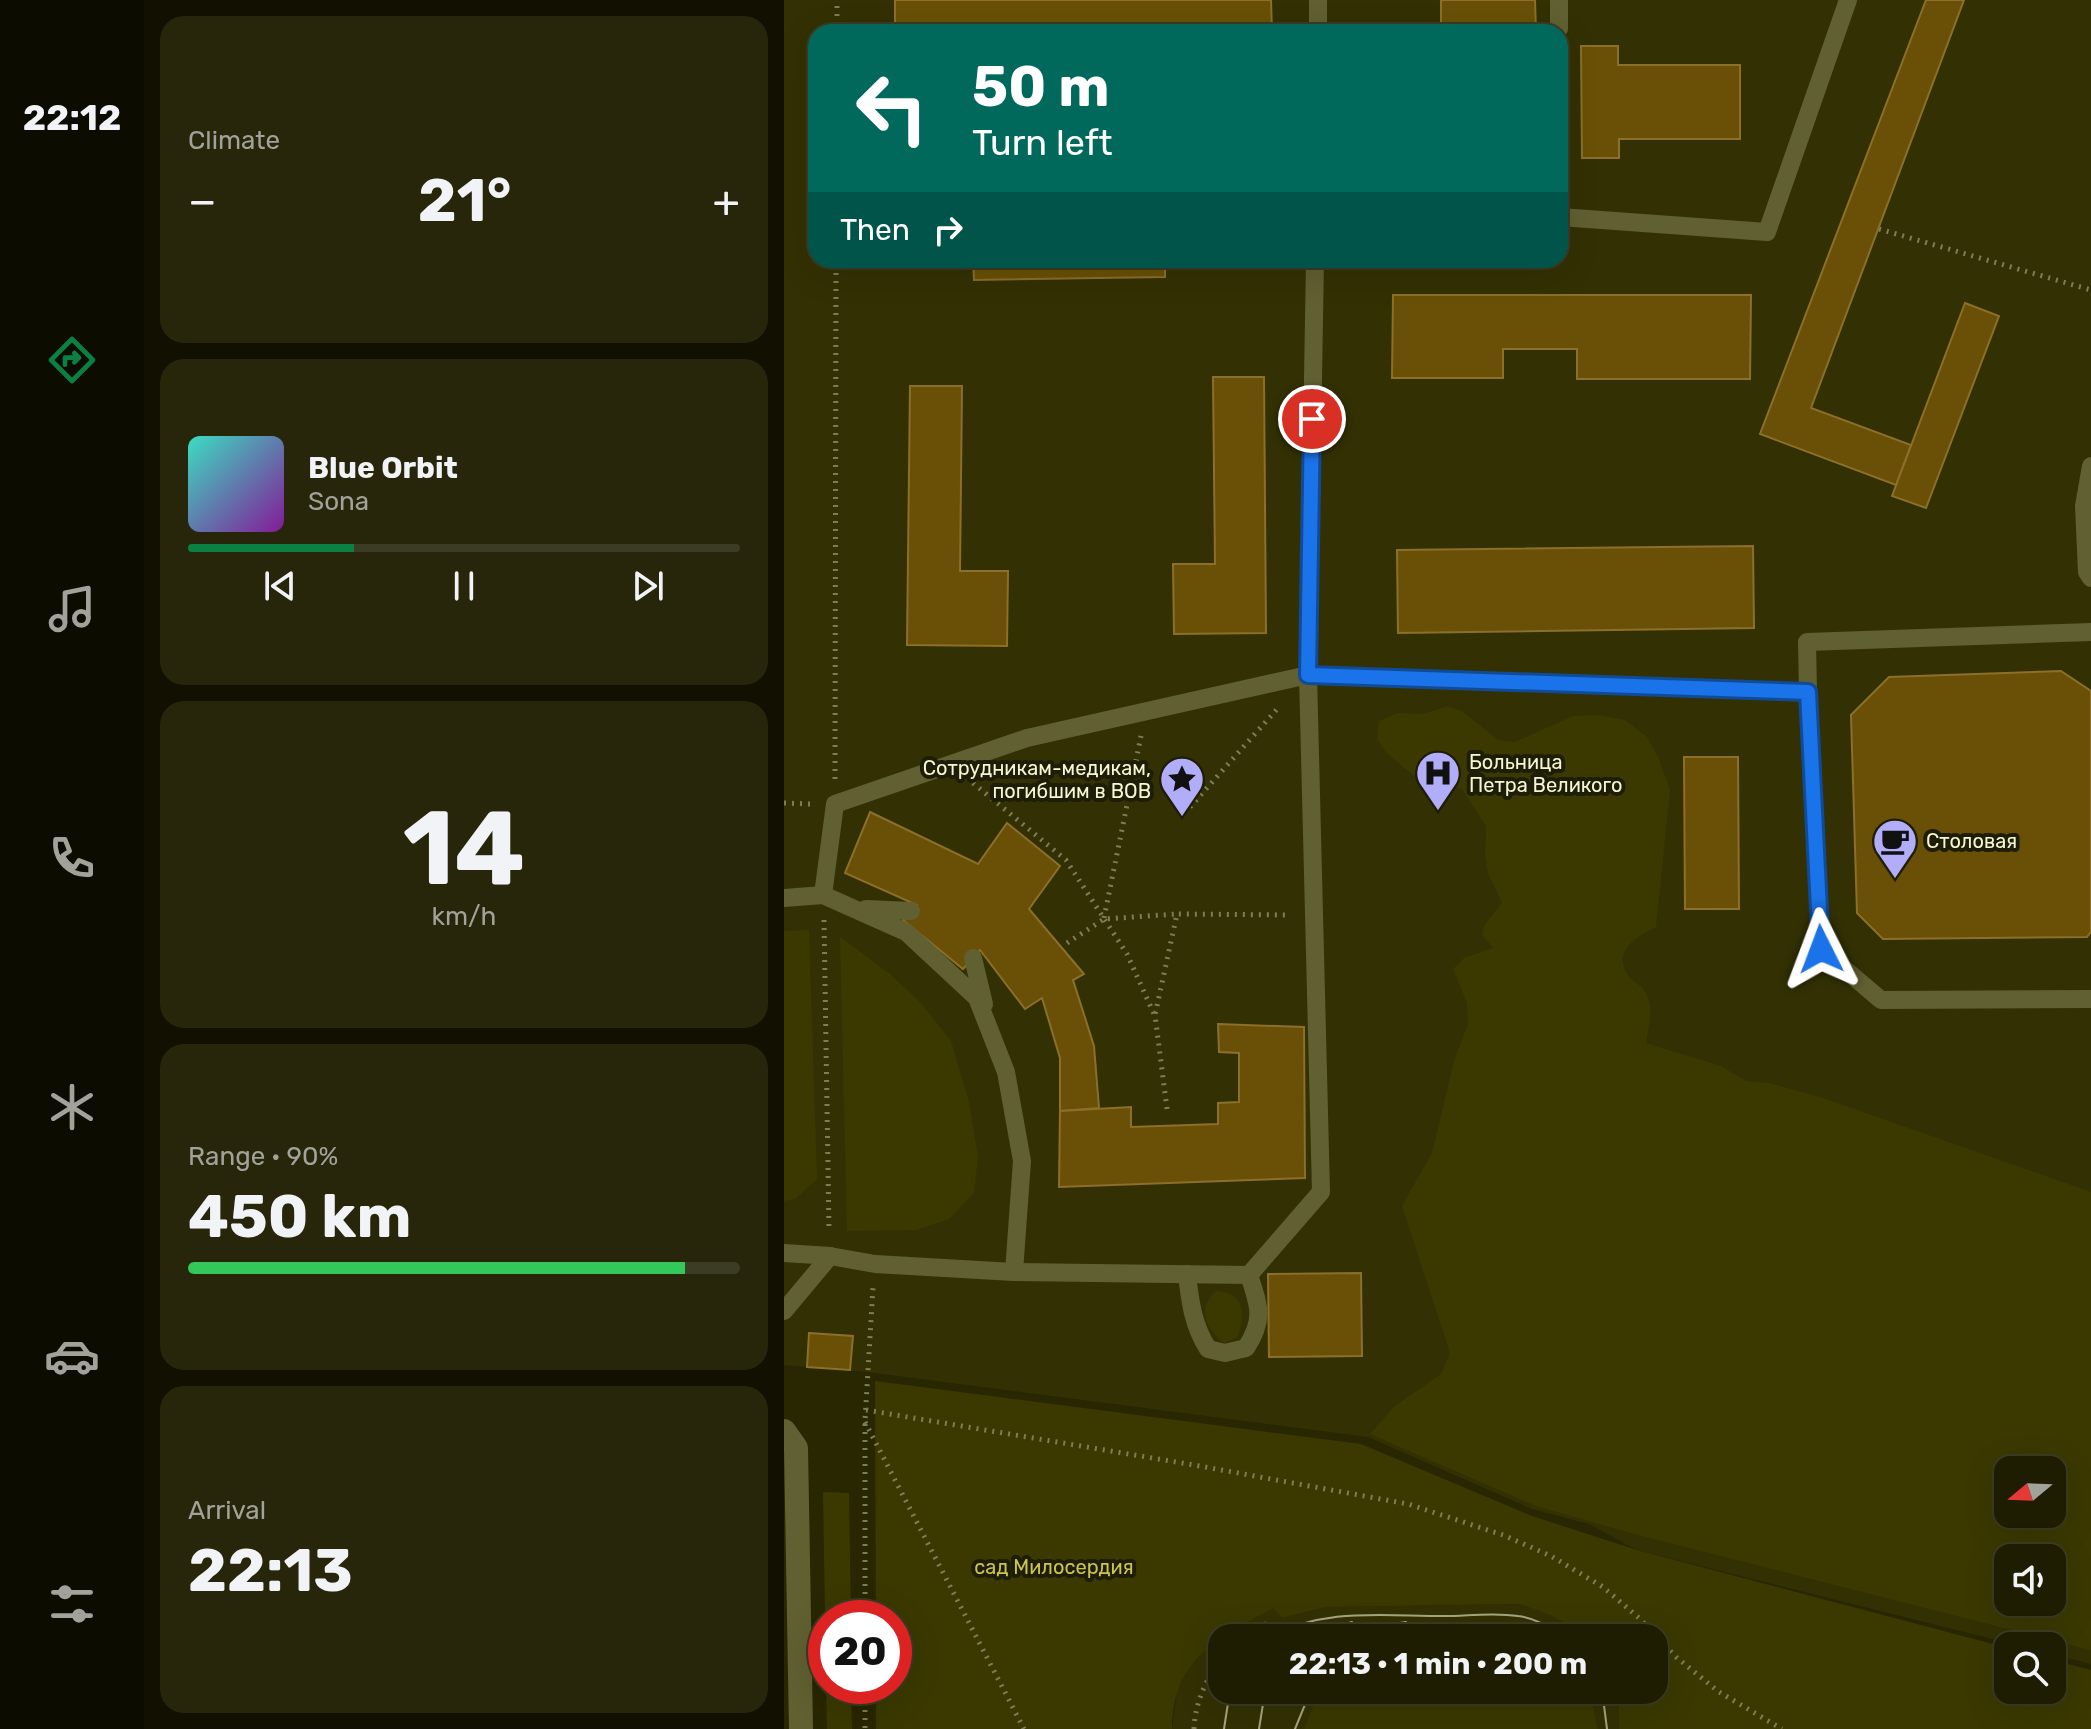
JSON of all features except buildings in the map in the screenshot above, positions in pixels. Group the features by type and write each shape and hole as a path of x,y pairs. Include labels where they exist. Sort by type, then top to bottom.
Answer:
{"street":[{"path":"784,1431 796,1448 795,1726"}],"lane":[{"path":"1318,0 1318,24"},
{"path":"1559,0 1559,24"},
{"path":"1568,218 1767,232 1848,0"},
{"path":"784,1253 830,1256 875,1264 1014,1272 1249,1275 1321,1192 1308,675 1315,268"},
{"path":"2091,466 2084,506 2087,572 2091,578"},
{"path":"2091,632 1807,642 1821,949 1881,1000 2091,999"},
{"path":"823,895 835,804 1027,738 1308,675 1808,692"},
{"path":"784,898 823,895 906,932 977,998 1006,1072 1022,1161 1014,1272"},
{"path":"859,909 911,911"},
{"path":"973,958 992,1034"},
{"path":"784,1311 830,1256"},
{"path":"1187,1274 1197,1332 1208,1349 1225,1353 1246,1348 1258,1330 1258,1302 1249,1275"}],"path":[{"path":"837,0 837,24"},
{"path":"1879,229 2091,290"},
{"path":"835,804 836,268"},
{"path":"1190,807 1308,675"},
{"path":"1104,919 1146,710"},
{"path":"950,764 1066,860 1127,954 1155,1015 1167,1109"},
{"path":"823,895 830,1256"},
{"path":"1155,1015 1177,914"},
{"path":"1067,943 1104,919 1177,914 1315,915"},
{"path":"865,1600 865,1421 875,1264"},
{"path":"866,1410 1408,1504 1503,1535 1551,1556 1603,1587 1639,1618 1676,1657 1719,1692 1782,1729"},
{"path":"865,1421 1024,1729"},
{"path":"1266,1624 1270,1621"},
{"path":"1194,1729 1208,1676"},
{"path":"865,1704 865,1729"}],"shaded area":[{"name":"Больница Петра Великого","path":"784,0 2091,0 2091,1664 2066,1658 2066,1632 1994,1632 1994,1639 1637,1550 1589,1524 1532,1509 1368,1437 867,1372 784,1365"},
{"path":"1520,1604 1549,1613 1568,1624 1245,1624 1273,1607 1282,1618 1325,1607"},
{"path":"1208,1647 1208,1704 1314,1704 1304,1729 1172,1729 1177,1691 1189,1668"},
{"path":"1592,1704 1619,1704 1619,1729 1598,1729"}],"green space":[{"path":"1448,706 1463,712 1498,740 1515,742 1573,716 1598,715 1625,720 1647,737 1670,790 1656,927 1629,945 1623,958 1628,975 1644,989 1649,1003 1646,1043 1721,1066 1746,1081 1769,1083 1823,1098 2091,1192 2091,1650 2066,1644 2066,1632 2020,1632 1536,1506 1370,1434 1395,1406 1441,1374 1450,1353 1402,1206 1432,1153 1454,1061 1468,1024 1467,1003 1453,969 1464,958 1493,948 1482,934 1485,924 1502,903 1488,873 1486,826 1462,789 1448,782 1423,781 1385,751 1377,739 1379,721 1398,713 1423,714"},
{"path":"809,930 817,1179 795,1199 784,1201 784,931"},
{"path":"840,937 890,974 920,1002 951,1041 969,1102 978,1157 974,1193 949,1219 916,1230 847,1231"},
{"path":"1216,1291 1233,1296 1241,1307 1242,1322 1237,1338 1224,1343 1212,1332 1205,1312"},
{"name":"сад Милосердия","path":"875,1381 1361,1444 1532,1516 1637,1550 1994,1644 1994,1704 2066,1704 2066,1664 2091,1670 2091,1729 1619,1729 1619,1704 1668,1704 1668,1624 1566,1624 1519,1604 1325,1607 1282,1618 1273,1608 1245,1624 1208,1624 1208,1650 1190,1668 1181,1684 1174,1705 1172,1729 876,1729 876,1704 912,1704 912,1600 876,1600"},
{"path":"823,1492 849,1493 851,1600 825,1600"},
{"path":"826,1704 851,1704 852,1729 827,1729"},
{"path":"1314,1704 1592,1704 1598,1729 1304,1729"}],"tram line":[{"path":"1301,1624 1353,1615 1490,1614 1525,1617 1544,1624"},
{"path":"1345,1624 1352,1622"},
{"path":"1394,1624 1406,1622"},
{"path":"1224,1729 1228,1704"},
{"path":"1259,1729 1263,1704"},
{"path":"1295,1729 1305,1704"},
{"path":"1604,1704 1607,1729"}],"place":[{"name":"Больница Петра Великого","path":"1438,812"},
{"name":"Сотрудникам-медикам, погибшим в ВОВ","path":"1182,818"},
{"name":"Столовая","path":"1895,880"}],"route":[{"path":"1312,419 1308,675 1808,692 1821,949"}]}
